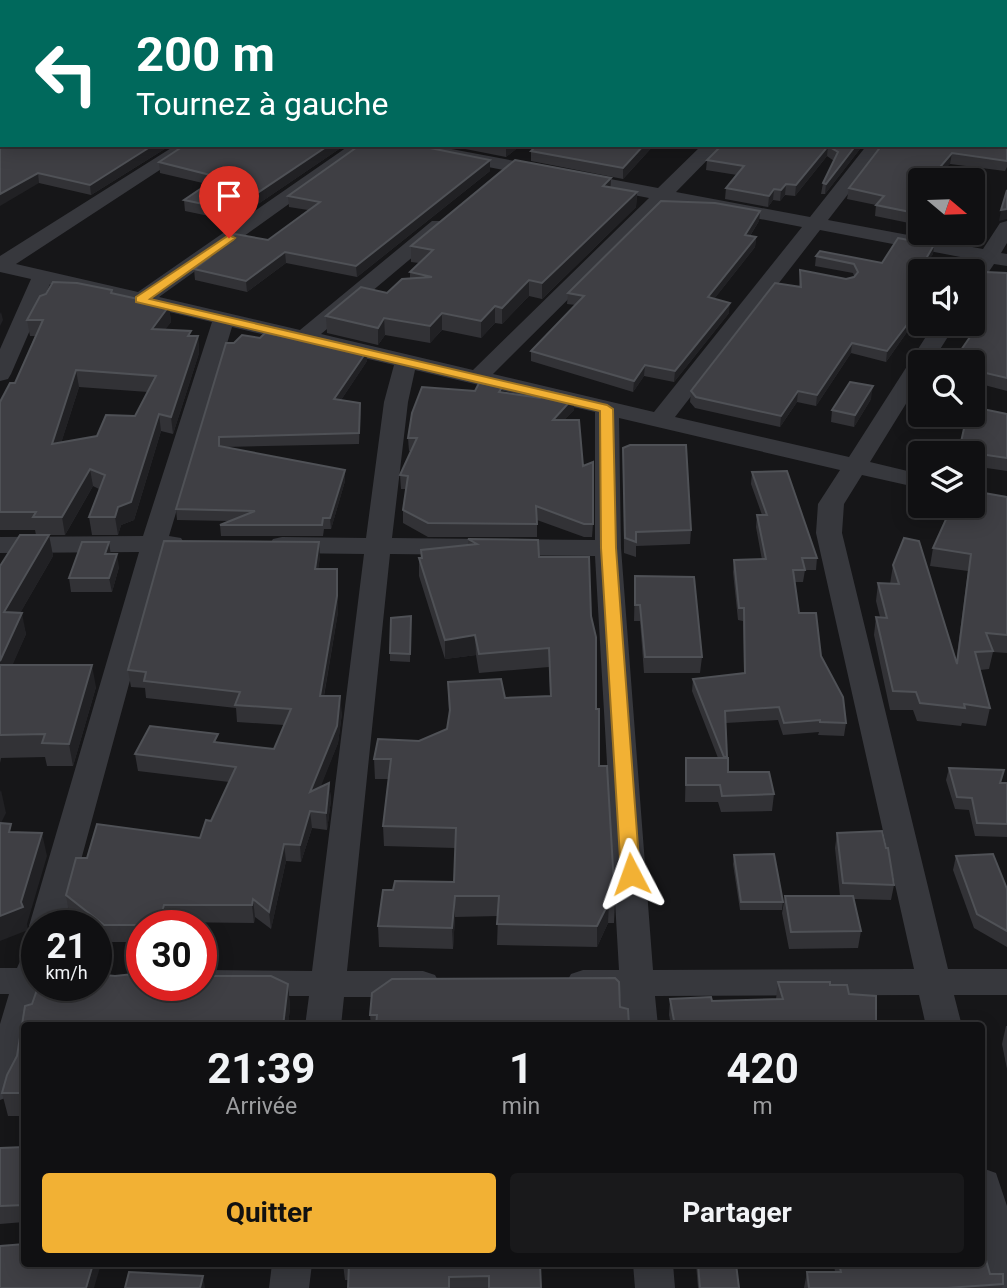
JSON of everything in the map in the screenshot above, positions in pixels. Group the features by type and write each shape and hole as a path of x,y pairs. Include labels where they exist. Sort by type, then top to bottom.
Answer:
{"street":[{"path":"0,265 185,147"},
{"path":"141,300 359,147"},
{"path":"411,147 998,258"},
{"path":"477,378 711,147"},
{"path":"659,421 875,147"},
{"path":"490,183 527,152"},
{"path":"303,338 459,209"},
{"path":"985,270 998,258 1007,227"},
{"path":"0,265 908,478"},
{"path":"779,267 805,272"},
{"path":"0,374 43,276"},
{"path":"51,910 154,544 224,319"},
{"path":"937,336 831,504 829,533 943,1022"},
{"path":"323,1022 378,546 396,402 406,361"},
{"path":"607,409 608,548 640,1022"},
{"path":"0,545 196,544"},
{"path":"252,545 608,548"},
{"path":"557,983 1007,982"},
{"path":"217,983 449,983"},
{"path":"0,1085 21,997"},
{"path":"985,1196 1007,1288"},
{"path":"289,1288 292,1267"},
{"path":"653,1267 655,1288"}],"building":[{"path":"150,147 90,185 38,173 0,194 0,149"},
{"path":"182,147 326,147 232,210 184,200 218,177 159,162"},
{"path":"357,147 425,147 490,160 356,266 285,252 246,281 194,269 209,258 202,257 235,234 268,240 320,202 288,196"},
{"path":"535,147 642,147 623,168 531,151"},
{"path":"720,147 827,147 796,185 786,184 781,190 774,189 769,196 726,188 744,166 707,160"},
{"path":"830,147 854,147 826,184 823,183 838,152"},
{"path":"880,147 1007,147 1007,161 952,153 939,168 908,168 908,212 876,205 884,196 849,188"},
{"path":"515,160 611,178 603,186 637,192 542,283 529,280 502,308 495,306 481,321 442,313 430,326 384,318 378,328 326,316 361,287 387,293 402,279 432,277 410,272 433,250 411,246"},
{"path":"1007,190 1007,209 1001,210"},
{"path":"661,201 715,203 760,211 745,235 756,237 708,297 730,303 675,371 645,365 634,381 531,351 584,296 568,293"},
{"path":"898,238 908,240 908,245 934,245 926,259 908,259 908,323 887,351 852,343 817,395 798,391 781,416 696,397 691,391 775,283 801,287 800,270 846,279 854,277 858,272 854,264 816,256 820,251 882,263"},
{"path":"986,272 1007,273 1007,378 985,373 985,350 961,350 971,336 985,336"},
{"path":"53,282 77,283 112,290 111,293 169,306 152,329 191,331 188,336 198,336 171,417 159,414 131,502 118,507 115,517 89,517 105,475 90,469 62,517 33,517 36,512 0,512 0,402 10,383 15,383 43,320 27,320 40,296 46,294","holes":["76,370 156,376 135,416 106,415 97,436 52,444"]},
{"path":"265,333 297,339 300,336 367,351 334,399 360,403 359,433 219,437 219,446 345,470 330,518 323,518 322,525 220,525 255,511 176,509 226,343 234,343 242,335 260,338"},
{"path":"850,382 873,386 855,415 832,410"},
{"path":"479,383 503,386 499,392 540,398 548,391 574,397 553,420 579,420 583,466 593,462 593,524 584,524 536,506 537,524 428,523 403,510 408,476 400,475 417,438 408,438 412,413 422,387 475,391"},
{"path":"985,409 1007,414 1007,458 985,455 985,441 961,441 964,427 985,427"},
{"path":"630,445 686,445 691,530 636,532 636,542 625,538 623,448"},
{"path":"787,471 817,558 802,558 805,570 793,570 799,613 816,613 821,656 843,697 846,723 820,720 784,723 779,707 725,711 727,757 724,757 693,679 745,673 744,608 739,608 734,560 766,559 757,515 767,515 752,472"},
{"path":"985,493 1007,497 1007,635 986,633 993,651 975,652 990,708 964,704 965,708 920,703 916,692 893,691 876,617 887,618 878,583 899,584 893,565 904,538 919,541 957,664 971,554 933,548 947,518 985,518"},
{"path":"20,535 49,535 4,612 22,613 0,661 0,566"},
{"path":"468,539 538,540 539,557 589,557 591,616 596,637 599,766 607,766 615,902 609,902 597,926 497,924 499,896 455,896 452,928 378,926 383,890 393,890 395,881 454,882 456,828 383,826 391,759 374,759 378,739 419,741 447,729 450,710 448,682 501,679 505,698 551,696 549,648 479,654 475,635 445,640 419,558 422,558 421,550 477,544"},
{"path":"164,541 319,542 315,569 337,569 337,596 320,696 340,696 337,726 310,792 329,783 326,813 310,811 300,845 284,844 269,912 253,899 252,905 164,905 163,910 126,910 126,925 112,925 112,910 85,910 66,895 76,858 87,858 97,824 200,838 206,820 211,821 236,767 135,754 150,726 218,734 214,742 274,749 291,709 235,705 240,692 144,681 146,672 128,670"},
{"path":"82,542 109,542 105,554 117,554 109,578 69,578"},
{"path":"635,576 694,577 702,657 645,657 640,605 635,605"},
{"path":"411,616 410,654 390,653 391,618"},
{"path":"0,665 92,665 69,744 42,743 45,734 0,735"},
{"path":"686,758 728,758 728,772 769,772 774,794 722,796 720,785 686,785"},
{"path":"949,768 1004,770 1000,783 1007,783 1007,824 977,823 972,798 957,797"},
{"path":"0,823 11,824 9,832 42,833 21,902 23,907 0,916"},
{"path":"882,831 888,848 894,885 843,883 837,833"},
{"path":"774,854 783,902 741,902 734,855"},
{"path":"993,854 1007,889 1007,931 977,914 956,856"},
{"path":"785,896 853,896 861,931 791,932"},
{"path":"126,975 126,1001 217,1001 217,976 271,976 288,984 283,1022 22,1022 25,1006 33,1001 112,1001 112,976"},
{"path":"615,978 619,982 620,1007 628,1009 629,1022 376,1022 377,1015 370,1015 372,993 392,979"},
{"path":"778,982 830,982 830,985 847,985 849,994 876,996 876,1022 674,1022 670,999 711,997 712,1001 783,999"},
{"path":"21,1031 21,1093 2,1093 7,1075 17,1056"},
{"path":"21,1147 21,1205 0,1206 0,1148"},
{"path":"21,1244 21,1267 92,1267 86,1288 0,1288 0,1246"},
{"path":"985,1256 990,1274 1003,1274 1003,1284 947,1288 809,1288 807,1272 841,1272 840,1267 985,1267"},
{"path":"349,1267 540,1267 541,1288 489,1288 489,1276 449,1277 449,1288 348,1288"},
{"path":"698,1267 736,1267 739,1288 700,1288"},
{"path":"129,1272 203,1276 200,1288 125,1288"}],"route":[{"path":"229,238 141,300 607,409 608,548 631,874"}]}
